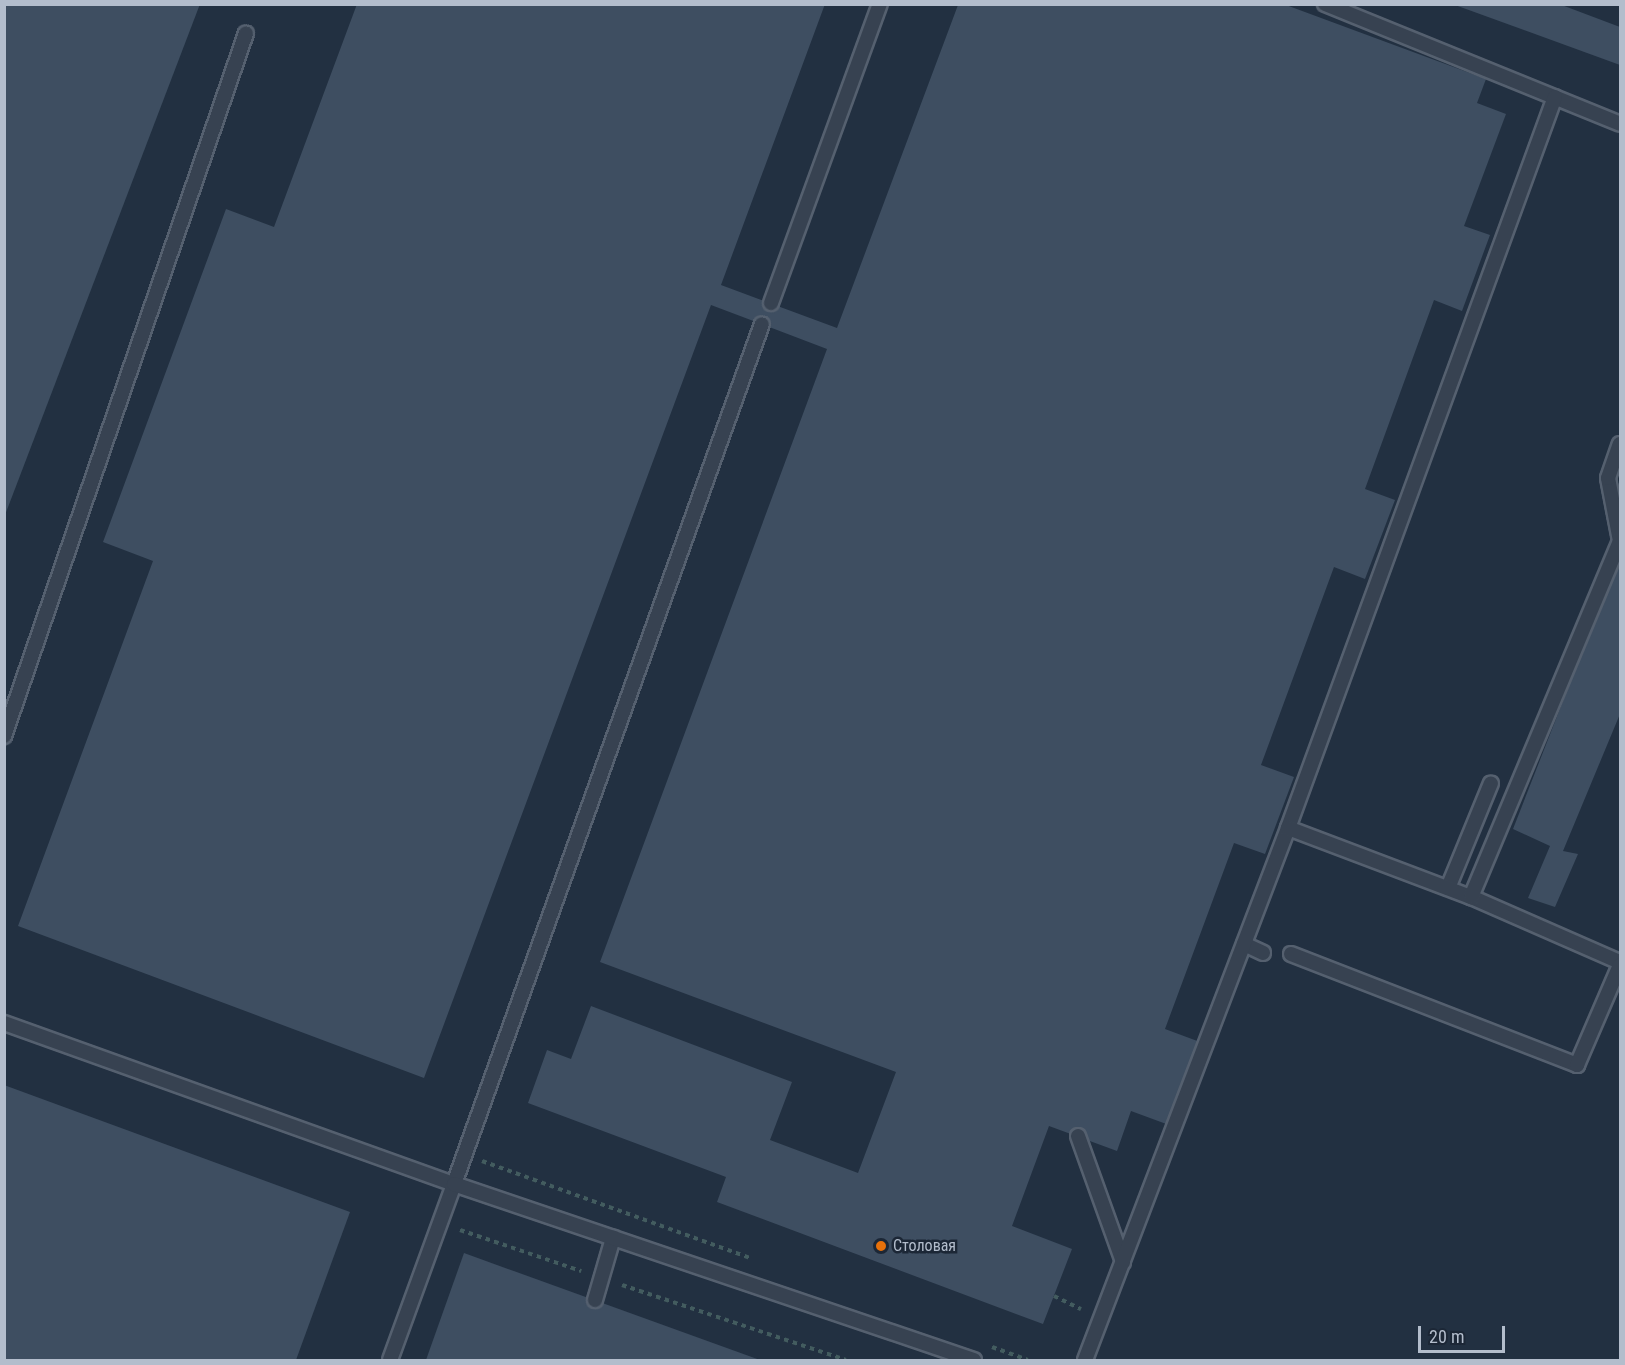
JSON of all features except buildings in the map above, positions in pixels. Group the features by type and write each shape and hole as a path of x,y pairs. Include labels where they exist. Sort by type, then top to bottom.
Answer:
{"lane":[{"path":"771,303 880,4"},
{"path":"1325,4 1620,124"},
{"path":"4,736 246,33"},
{"path":"1085,1360 1288,828 1555,97"},
{"path":"390,1360 762,324"},
{"path":"1471,897 1620,541 1608,478 1620,444"},
{"path":"1448,888 1491,783"},
{"path":"1288,828 1471,897 1620,963 1577,1065 1292,954"},
{"path":"1244,944 1263,953"},
{"path":"4,1023 454,1184 974,1360"},
{"path":"1078,1136 1123,1262"},
{"path":"595,1300 613,1238"}],"path":[{"path":"464,1154 762,1263"},
{"path":"440,1222 846,1360"},
{"path":"1054,1296 1082,1310 1078,1320"},
{"path":"984,1344 1028,1360"}],"place":[{"name":"Столовая","path":"881,1246"}]}
